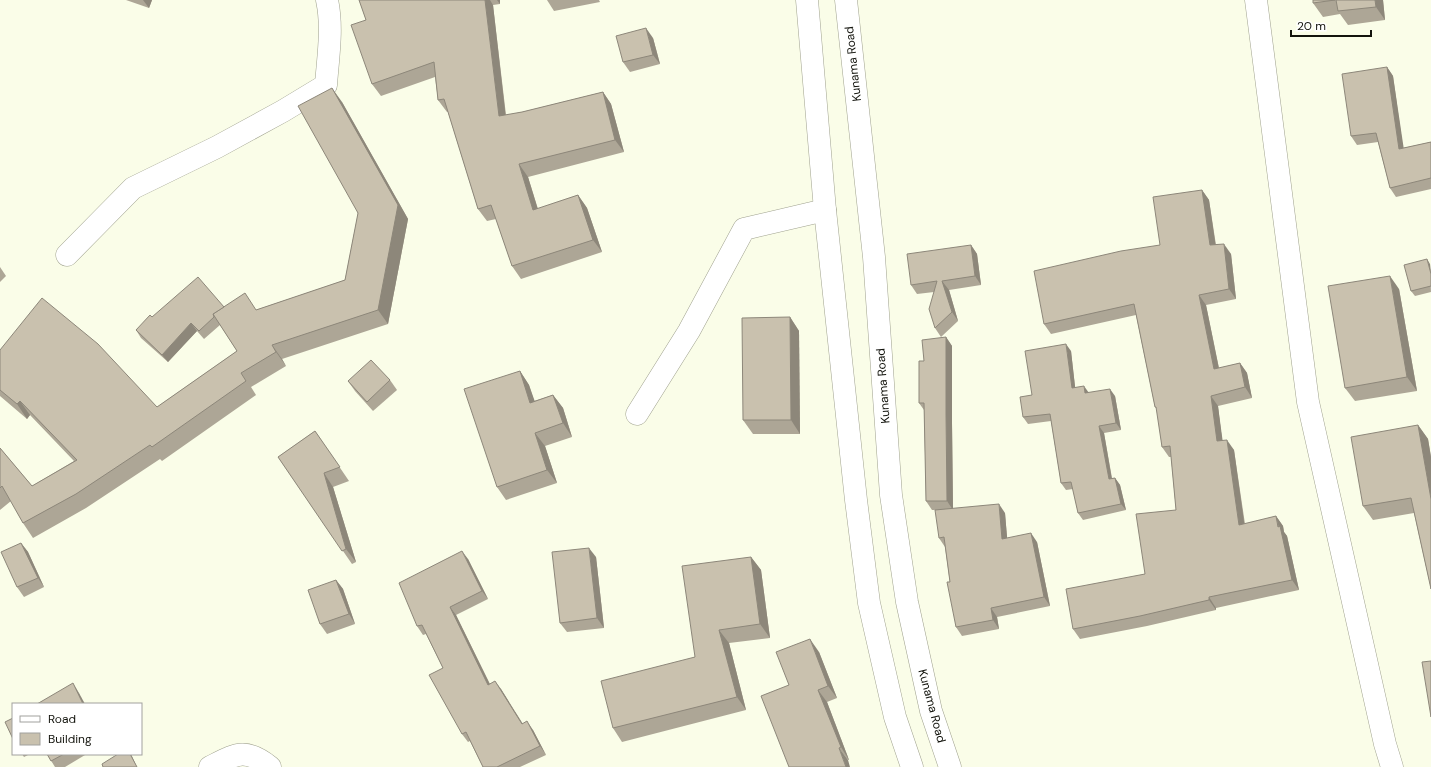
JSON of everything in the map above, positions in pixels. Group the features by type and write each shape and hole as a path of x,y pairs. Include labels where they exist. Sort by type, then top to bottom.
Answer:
{"main road":[{"path":"67,255 133,188 217,147 277,115 326,85 330,13 327,0"},
{"path":"806,0 825,210 856,492 870,603 895,717 912,767"},
{"name":"Kunama Road","path":"846,0 874,257 891,495 907,602 931,712 950,767"},
{"path":"1256,0 1308,402 1382,729 1392,767"},
{"path":"637,414 689,331 744,229 825,210"},
{"path":"210,767 234,755 246,754 259,758 270,767"}],"building":[{"path":"359,0 485,0 499,116 522,112 603,92 615,140 519,164 533,210 578,195 593,240 512,266 491,205 478,209 444,99 438,100 434,62 372,84 351,25 366,20"},
{"path":"1313,0 1335,0 1313,3"},
{"path":"1336,0 1375,0 1376,7 1338,11"},
{"path":"646,28 653,55 623,62 616,36"},
{"path":"1387,67 1399,149 1431,142 1431,178 1390,188 1376,133 1351,136 1342,74"},
{"path":"332,88 398,205 378,310 272,345 276,352 241,373 246,381 152,447 150,445 76,494 23,523 2,486 0,488 0,448 32,486 77,460 20,401 17,404 0,390 0,350 42,298 98,344 157,407 237,351 213,314 245,293 256,310 345,280 358,213 298,106"},
{"path":"1202,190 1210,245 1224,244 1229,289 1199,295 1214,369 1240,363 1245,387 1211,396 1217,441 1227,440 1239,525 1276,516 1278,527 1280,526 1292,580 1209,597 1209,600 1140,616 1073,629 1066,589 1145,574 1136,514 1176,510 1170,446 1162,447 1156,407 1134,304 1044,324 1034,271 1121,251 1160,245 1153,197"},
{"path":"971,245 975,276 942,281 952,312 935,328 929,309 937,281 911,285 907,254"},
{"path":"1427,259 1431,274 1431,286 1411,291 1404,265"},
{"path":"1390,276 1407,377 1345,388 1328,286"},
{"path":"198,277 224,307 213,314 214,317 199,331 191,323 162,355 136,330 150,315 152,317"},
{"path":"790,317 791,420 743,420 742,318"},
{"path":"946,337 947,501 926,501 924,403 919,403 919,361 924,361 922,340"},
{"path":"1066,344 1072,388 1084,386 1085,393 1110,389 1116,423 1099,426 1109,479 1115,478 1121,504 1078,513 1071,482 1061,483 1050,414 1023,417 1020,397 1032,395 1025,351"},
{"path":"371,360 390,380 367,402 348,381"},
{"path":"520,371 530,403 553,395 563,423 535,433 547,470 497,487 464,389"},
{"path":"1418,425 1431,499 1431,589 1411,498 1363,506 1351,437"},
{"path":"315,431 340,467 324,473 346,549 342,551 278,457"},
{"path":"999,504 1002,539 1031,533 1044,597 991,608 993,620 956,627 947,582 950,582 944,537 939,538 935,510"},
{"path":"21,543 38,578 17,587 1,552"},
{"path":"589,548 597,618 560,623 552,552"},
{"path":"462,551 482,591 450,607 488,685 495,681 522,724 527,721 540,746 497,767 483,767 466,732 462,734 429,675 443,668 422,625 417,626 399,583"},
{"path":"751,557 760,624 719,630 737,697 613,728 601,681 695,657 682,566"},
{"path":"336,580 349,614 320,624 308,590"},
{"path":"810,639 828,686 818,690 841,747 839,748 846,767 789,767 761,696 789,685 776,652"},
{"path":"1431,661 1431,717 1422,662"},
{"path":"73,683 83,703 39,703"},
{"path":"12,718 12,737 5,722"},
{"path":"48,755 62,755 51,761"},
{"path":"116,755 131,755 137,767 103,767 102,764"}]}
